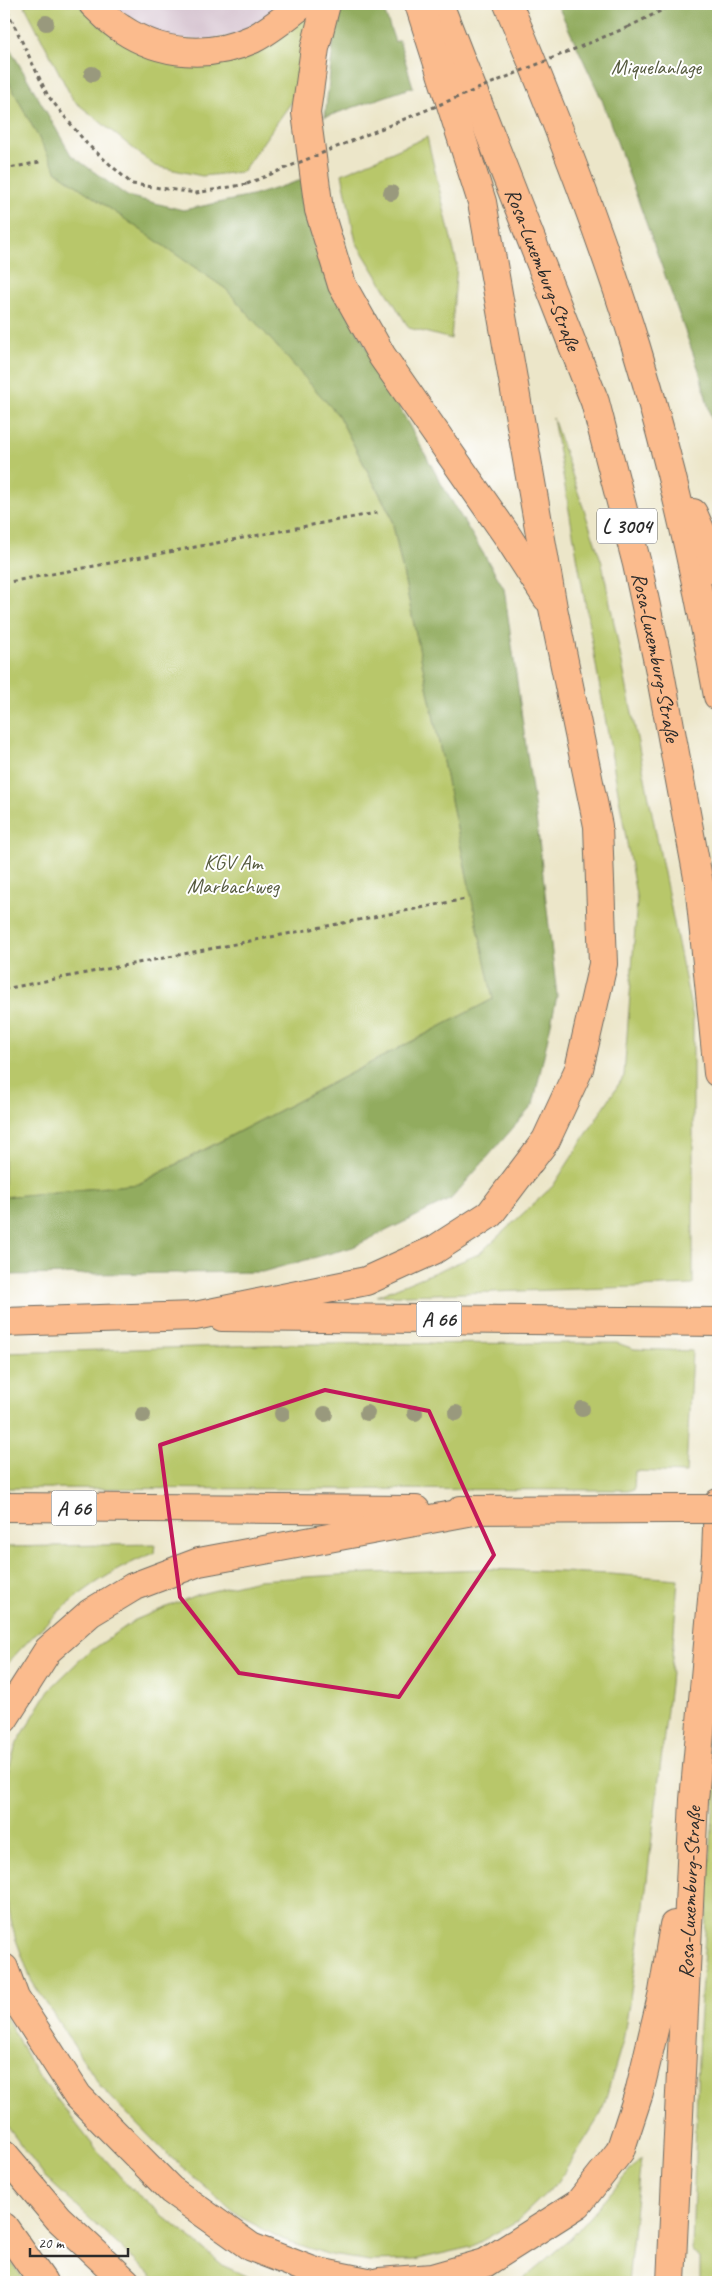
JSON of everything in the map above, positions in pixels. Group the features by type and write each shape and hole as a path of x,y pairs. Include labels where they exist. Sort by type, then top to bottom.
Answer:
{"highway":[{"path":"93,4 120,29 153,46 183,53 220,51 253,39 303,4"},
{"path":"326,4 315,48 306,112 318,210 342,285 382,356 506,534 553,608"},
{"path":"195,1316 366,1282 434,1250 490,1214 546,1140 579,1069 603,964 598,826 553,608 482,202 419,4"},
{"name":"Rosa-Luxemburg-Straße","path":"439,4 595,402 637,564 659,667 699,883 718,1073"},
{"name":"L 3004","path":"508,4 566,145 636,346 666,454 706,626 718,696"},
{"path":"666,454 718,571"},
{"name":"A 66","path":"4,1322 195,1316 718,1322"},
{"name":"Rosa-Luxemburg-Straße","path":"671,2274 694,1800 716,1554 718,1503"},
{"name":"A 66","path":"4,1507 479,1510 718,1509"},
{"path":"4,1719 48,1650 90,1613 133,1587 199,1562 479,1510"},
{"path":"379,2282 432,2278 485,2263 578,2204 620,2151 639,2093 663,1992 694,1800"},
{"path":"4,1968 15,1998 78,2096 171,2190 251,2247 313,2271 368,2282"},
{"path":"4,2154 58,2218 126,2282"},
{"path":"4,2227 43,2282"}],"path":[{"path":"4,4 48,96 87,144 132,184 196,193 248,184 628,27 674,4"},
{"path":"4,169 40,162"},
{"path":"4,583 381,512"},
{"path":"4,989 466,899"}],"highlighted area":[{"path":"325,1390 429,1411 494,1555 399,1697 239,1673 180,1597 160,1445"}],"shaded area":[{"path":"111,4 288,4 237,35 205,40 176,39 143,28"}],"green space":[{"path":"24,4 78,4 100,26 173,62 309,15 300,90 242,172 202,176 155,166 73,100"},
{"path":"343,4 382,4 395,42 399,40 413,87 325,117 334,37"},
{"name":"Miquelanlage","path":"557,4 718,4 718,445 699,370 602,100"},
{"path":"4,38 71,155 127,196 183,210 252,196 302,180 337,294 442,485 504,588 539,840 557,996 533,1105 451,1199 353,1247 262,1272 4,1275 4,1197 139,1184 493,999 391,515 338,415 226,289 57,172 4,73"},
{"name":"KGV Am Marbachweg","path":"4,73 57,172 226,289 338,415 391,516 493,999 138,1184 4,1197"},
{"path":"427,137 457,264 451,339 409,328 356,242 342,174"},
{"path":"553,418 602,563 693,1018 693,1285 377,1296 479,1254 553,1186 624,1076 637,901"},
{"path":"617,1343 634,1349 692,1351 686,1473 635,1471 634,1490 4,1488 4,1353 294,1344"},
{"path":"155,1544 154,1553 109,1575 72,1601 38,1631 4,1667 4,1547"},
{"path":"489,1569 678,1579 670,1684 642,1923 623,2041 601,2114 558,2182 517,2221 471,2247 414,2260 371,2261 330,2255 282,2239 240,2217 167,2154 101,2087 31,1980 15,1937 6,1898 4,1875 4,1786 16,1745 49,1690 85,1655 135,1620 196,1595 258,1580 370,1573"},
{"path":"718,1737 718,2282 700,2282 700,2257 692,2251 699,2026"},
{"path":"4,2013 35,2071 92,2144 131,2189 224,2266 259,2282 158,2282 44,2176 4,2122"},
{"path":"641,2158 628,2282 519,2282 571,2238"},
{"path":"4,2253 26,2282 4,2282"}]}
